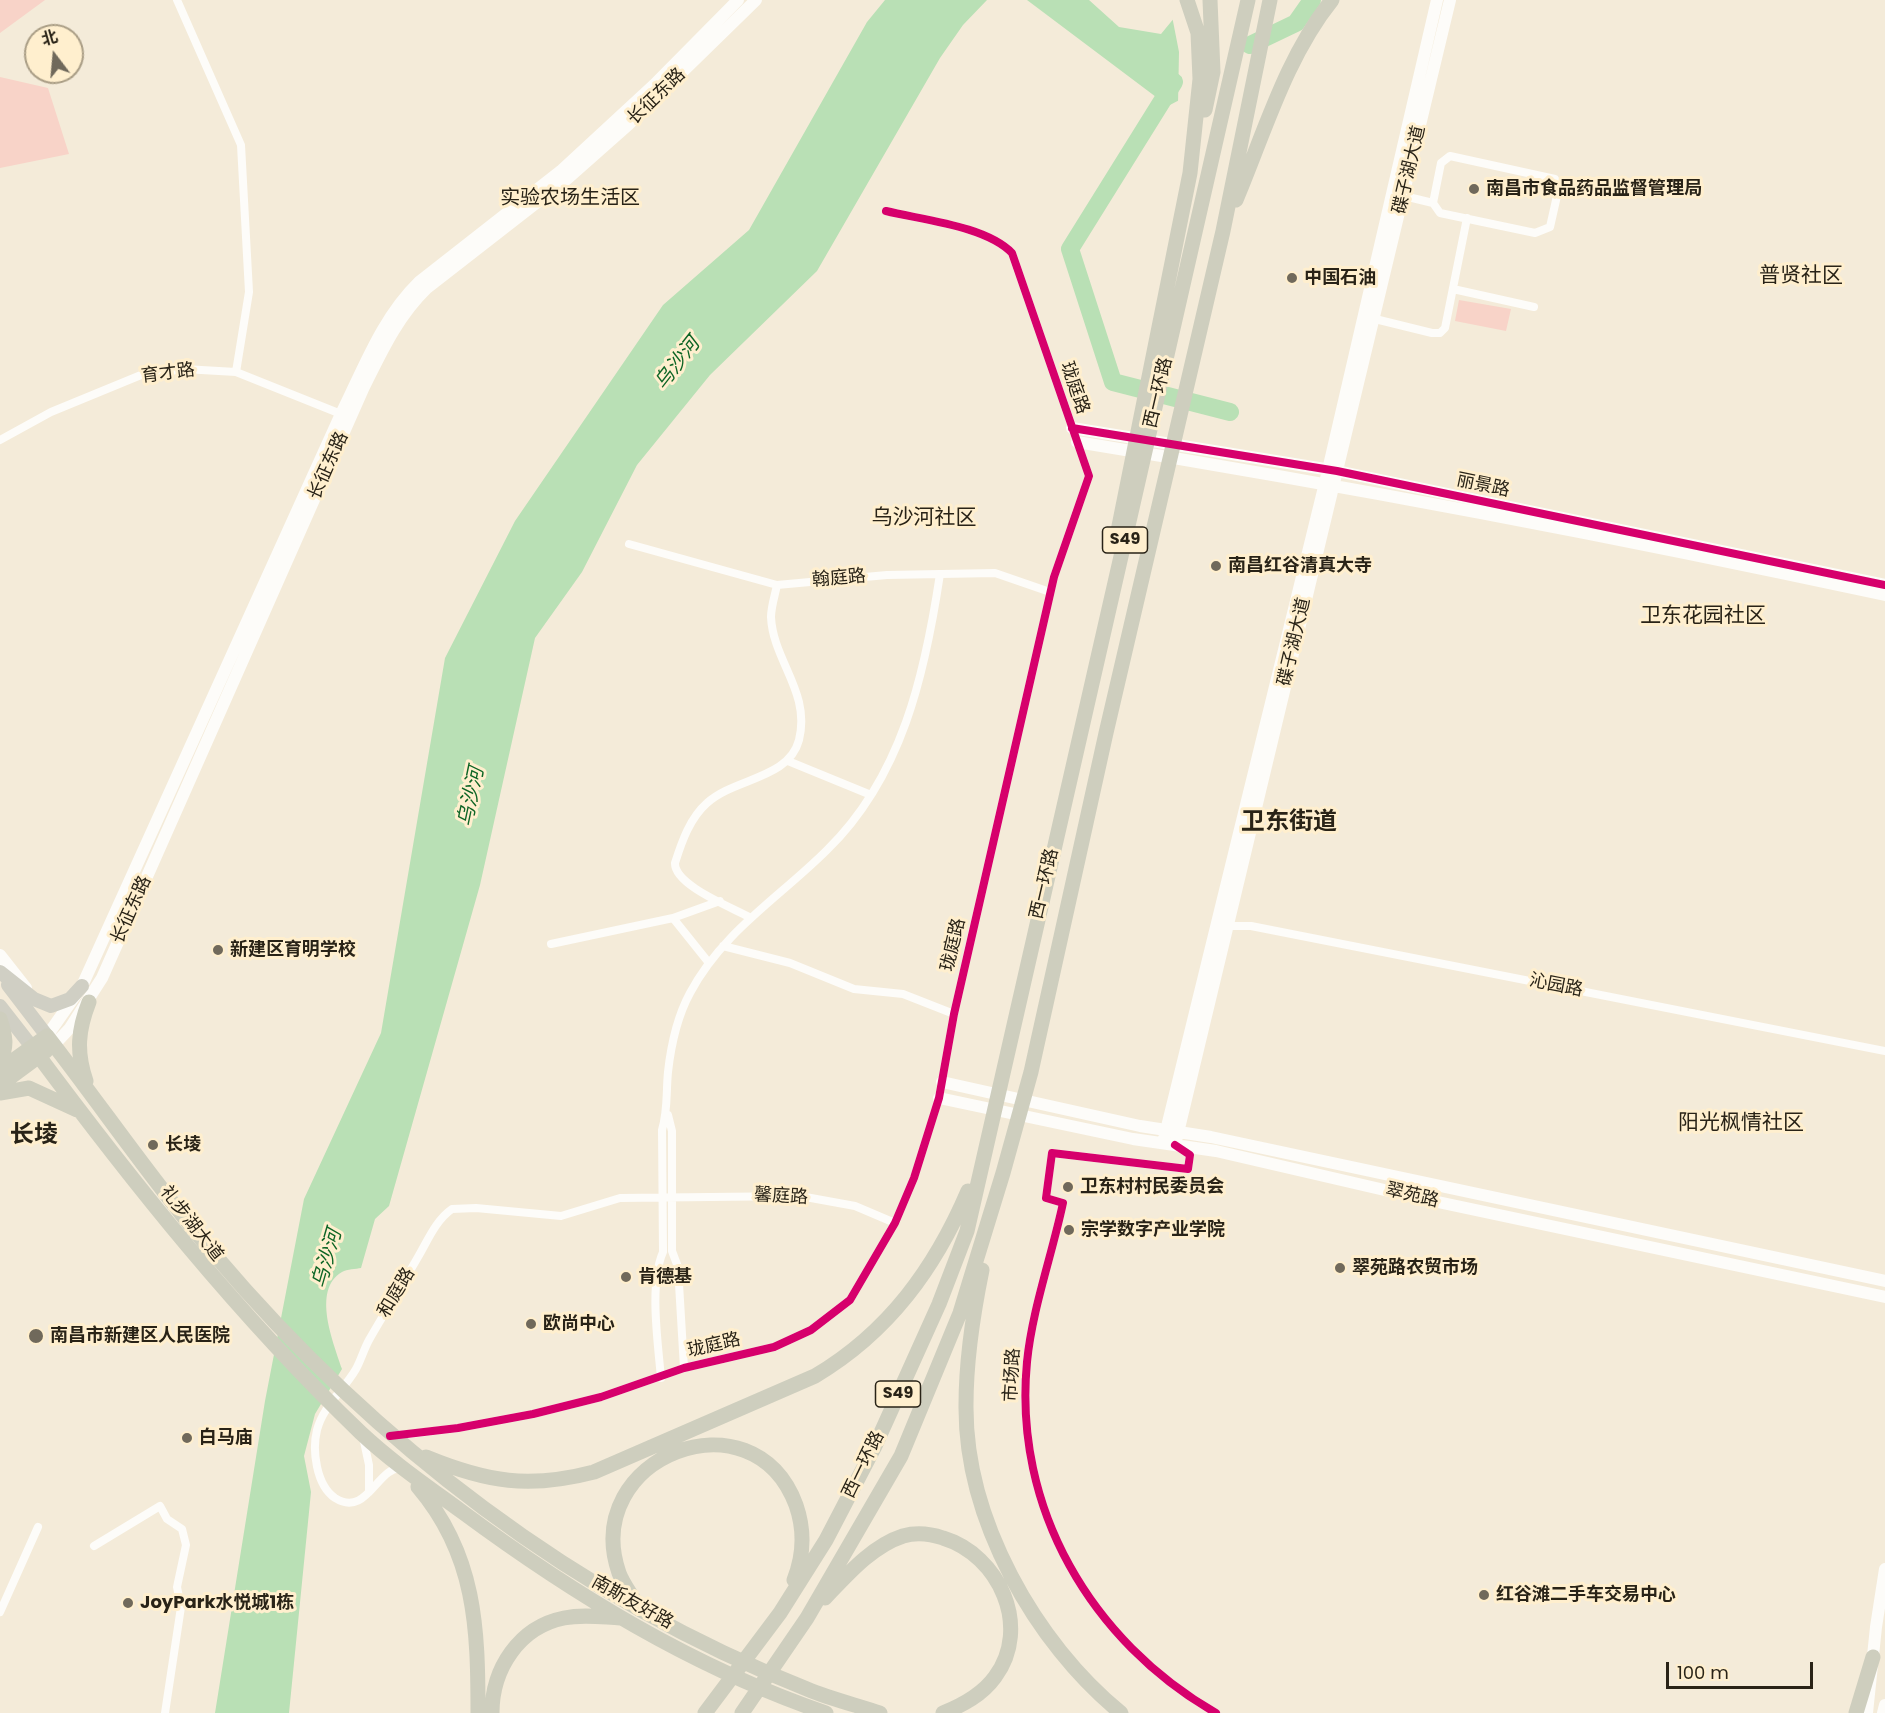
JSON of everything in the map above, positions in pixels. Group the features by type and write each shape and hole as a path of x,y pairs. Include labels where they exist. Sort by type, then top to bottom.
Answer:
{"highway":[{"path":"1187,0 1198,33 1200,79 1190,173"},
{"path":"1110,608 1120,516 1190,173 1213,72 1210,0"},
{"name":"西一环路","path":"705,1713 780,1613 832,1530 874,1446 939,1304 967,1231 981,1160 1110,608 1248,0"},
{"name":"西一环路","path":"742,1713 807,1618 901,1456 960,1313 1031,1072 1106,733 1223,231 1270,0"},
{"path":"1223,231 1266,119 1298,56 1332,0"},
{"path":"89,1002 81,1021 78,1049 80,1065 90,1092"},
{"path":"0,1019 5,1050 0,1061"},
{"path":"0,1085 50,1040"},
{"name":"礼步湖大道","path":"50,1040 213,1254 346,1406 362,1434 403,1469"},
{"path":"0,1070 35,1052"},
{"name":"礼步湖大道","path":"35,1052 202,1265 272,1343 346,1406 408,1449"},
{"path":"0,1093 29,1088 80,1111"},
{"path":"408,1449 465,1473 497,1480 524,1483 573,1478 605,1467 815,1376 844,1359 873,1335 898,1308 922,1276 956,1218 981,1160"},
{"path":"1003,1173 976,1300 970,1355 966,1407 972,1462 986,1515 1007,1570 1032,1614 1065,1660 1121,1713"},
{"path":"639,1608 620,1575 615,1555 616,1517 623,1498 634,1480 663,1456 700,1445 742,1449 773,1468 792,1496 799,1513 803,1548 798,1570 780,1613"},
{"name":"南斯友好路","path":"408,1449 552,1558 639,1608 709,1645 808,1690 880,1713"},
{"path":"403,1469 429,1500 463,1565 477,1626 478,1713"},
{"name":"南斯友好路","path":"403,1469 533,1565 624,1618 731,1677 813,1710 826,1713"},
{"path":"807,1618 844,1578 890,1543 904,1536 929,1533 960,1543 980,1557 996,1575 1006,1602 1011,1625 1007,1651 996,1676 982,1692 962,1706 943,1713"},
{"path":"492,1713 492,1696 506,1657 530,1633 563,1618 585,1616 624,1618"},
{"path":"1856,1713 1873,1657"}],"main road":[{"name":"长征东路","path":"50,1040 82,986 341,414 386,322 401,299 419,282 562,170 654,85 738,0"},
{"name":"长征东路","path":"50,1040 89,1002 363,389 394,328 413,301 427,288 593,156 756,0"},
{"name":"碟子湖大道","path":"1333,470 1437,0"},
{"name":"碟子湖大道","path":"1169,1144 1329,483 1375,319 1450,0"},
{"name":"丽景路","path":"1072,428 1333,470 1885,585"},
{"name":"丽景路","path":"1077,442 1329,483 1687,553 1885,595"},
{"name":"碟子湖大道","path":"1172,1131 1227,926 1329,483"},
{"path":"0,955 34,999"},
{"path":"0,974 34,999 51,1006 59,1005 70,999 82,986"},
{"name":"礼步湖大道","path":"0,974 50,1040"},
{"name":"礼步湖大道","path":"0,1006 35,1052"},
{"name":"翠苑路","path":"942,1082 1885,1281"},
{"name":"翠苑路","path":"939,1098 1169,1144 1216,1151 1419,1198 1885,1297"},
{"path":"1868,1713 1885,1569"},
{"path":"1883,1713 1885,1705"}],"street":[{"path":"177,0 242,145 249,292 236,372"},
{"path":"1404,196 1433,204 1440,213 1535,233 1544,232 1550,227 1558,187 1555,179 1450,156 1441,163 1433,204"},
{"name":"珑庭路","path":"390,1436 458,1428 534,1414 661,1378 684,1368 774,1347 811,1330 850,1300 895,1223 914,1178 939,1098 954,1014 1050,592 1089,476 1012,253 1001,242 985,235 886,211"},
{"path":"1375,319 1440,333 1445,328 1467,218"},
{"path":"1452,289 1534,307"},
{"name":"育才路","path":"0,440 51,411 141,375 184,369 236,372 341,414"},
{"name":"翰庭路","path":"629,544 777,585 887,575 995,573 1050,592"},
{"path":"684,1368 678,1267 672,1251 662,1130 667,1112 668,1072 675,1032 689,995 708,963 749,917 829,849 859,814 871,795 912,713 925,667 940,574"},
{"path":"749,917 691,886 677,874 675,863 688,828 698,813 718,794 774,770 788,761 799,741 801,722 795,685 779,652 772,625 771,615 777,585"},
{"path":"788,761 871,795"},
{"path":"551,944 673,918 720,901"},
{"path":"673,918 708,963"},
{"name":"沁园路","path":"1227,926 1251,926 1885,1051"},
{"path":"723,946 790,963 854,989 903,994 954,1014"},
{"name":"市场路","path":"1169,1144 1190,1155 1188,1169 1052,1153 1046,1198 1063,1203 1051,1260 1033,1322 1027,1363 1026,1420 1032,1473 1041,1505 1062,1552 1087,1593 1115,1631 1132,1647 1176,1687 1216,1713"},
{"path":"661,1378 658,1335 658,1266 663,1252 667,1196"},
{"name":"馨庭路","path":"667,1196 800,1196 855,1206 895,1223"},
{"name":"和庭路","path":"403,1469 392,1469 369,1492 356,1501 347,1502 328,1492 316,1460 316,1433 322,1415 356,1370 382,1316 444,1215 452,1209 462,1208 561,1216 620,1198 667,1196"},
{"path":"362,1434 369,1465 369,1492"},
{"path":"94,1546 160,1506 167,1519 182,1529 185,1536 177,1587 181,1607 165,1713"},
{"path":"0,1612 38,1527"}],"shaded area":[{"path":"0,0 45,0 0,33"},
{"path":"0,77 48,88 69,154 0,168"},
{"path":"1459,300 1511,309 1506,331 1455,321"}],"water":[{"name":"乌沙河","path":"885,0 987,0 963,25 940,58 817,271 710,375 637,465 582,572 535,638 480,885 389,1206 375,1219 361,1268 342,1272 333,1280 328,1291 327,1318 342,1369 315,1414 304,1456 311,1492 289,1713 215,1713 265,1401 304,1199 381,1033 445,658 515,521 663,305 749,230 867,22"},
{"path":"1027,0 1089,0 1119,27 1161,34 1189,0 1271,52 1168,106"}],"pier":[{"path":"1185,0 1211,0 1274,53 1178,104 1179,52 1172,16"}],"waterway":[{"path":"1250,45 1296,23 1312,0"},
{"path":"1174,82 1070,249 1113,382 1230,412"}],"cycle path":[{"path":"390,1436 458,1428 533,1414 601,1397 684,1368 774,1347 811,1330 850,1300 895,1223 914,1178 939,1098 954,1014 1054,577 1089,476 1012,253 987,236 970,230 886,211"},
{"path":"1072,428 1337,471 1885,585"},
{"path":"1175,1145 1190,1155 1188,1169 1052,1153 1046,1198 1063,1203 1030,1342 1027,1362 1026,1416 1033,1468 1048,1518 1069,1565 1098,1609 1132,1648 1171,1683 1216,1713"}],"place":[{"name":"南昌市食品药品监督管理局","path":"1474,189"},
{"name":"中国石油","path":"1292,278"},
{"name":"南昌红谷清真大寺","path":"1216,566"},
{"name":"新建区育明学校","path":"218,950"},
{"name":"长堎","path":"153,1145"},
{"name":"卫东村村民委员会","path":"1068,1187"},
{"name":"宗学数字产业学院","path":"1069,1230"},
{"name":"翠苑路农贸市场","path":"1340,1268"},
{"name":"肯德基","path":"626,1277"},
{"name":"欧尚中心","path":"531,1324"},
{"name":"南昌市新建区人民医院","path":"36,1336"},
{"name":"白马庙","path":"187,1438"},
{"name":"红谷滩二手车交易中心","path":"1484,1595"},
{"name":"JoyPark水悦城1栋","path":"128,1603"}],"district":[{"name":"实验农场生活区","path":"570,199"},
{"name":"普贤社区","path":"1801,277"},
{"name":"乌沙河社区","path":"924,519"},
{"name":"卫东花园社区","path":"1703,617"},
{"name":"卫东街道","path":"1289,823"},
{"name":"阳光枫情社区","path":"1741,1124"},
{"name":"长堎","path":"34,1136"}]}
